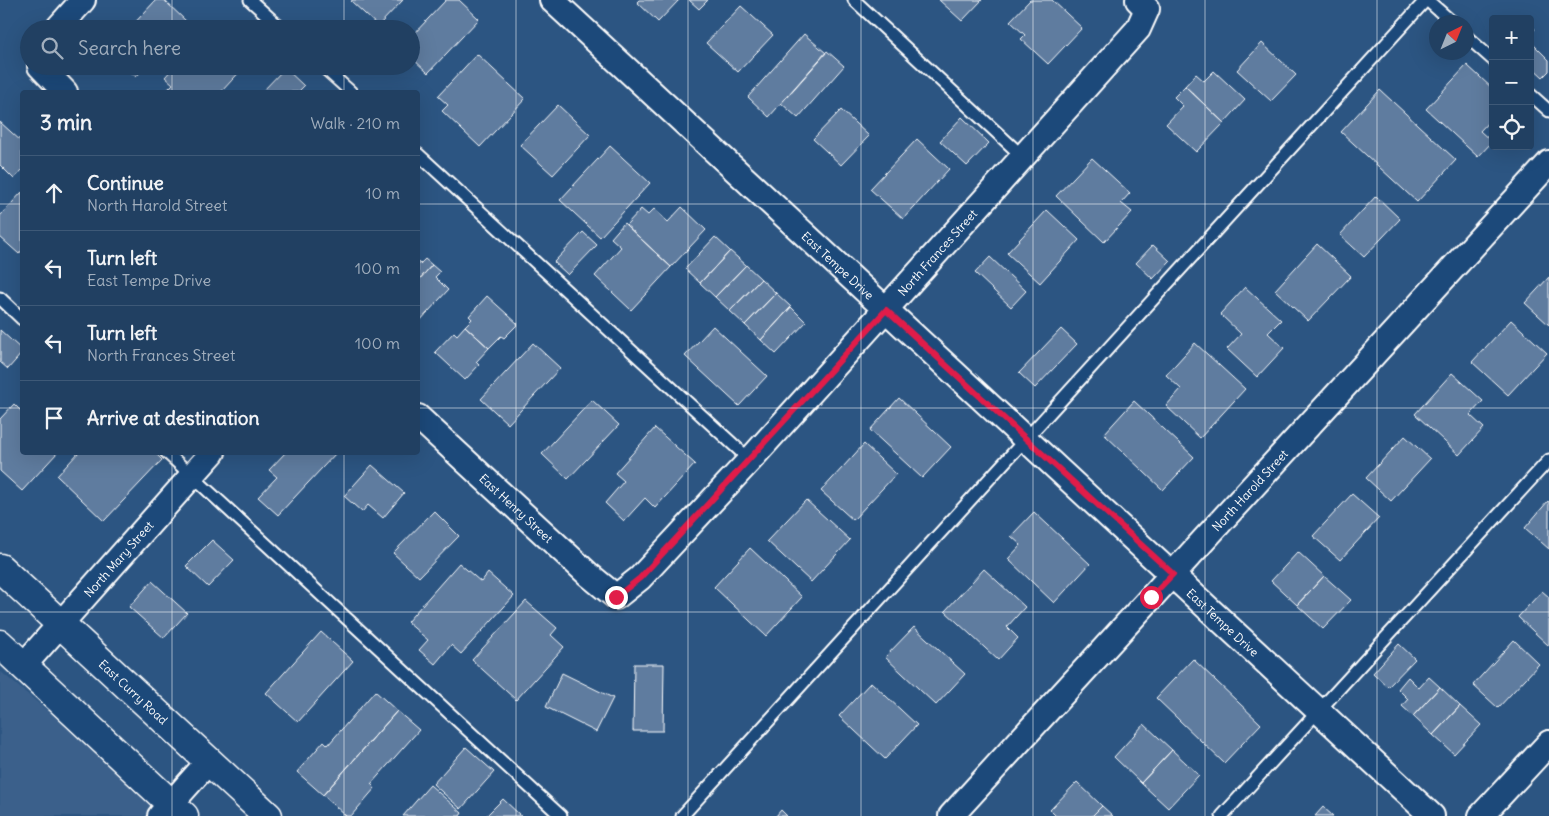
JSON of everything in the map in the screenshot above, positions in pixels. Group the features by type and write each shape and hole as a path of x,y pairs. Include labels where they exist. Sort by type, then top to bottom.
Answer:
{"main road":[{"name":"East Curry Road","path":"0,568 268,816"},
{"path":"0,644 24,665 172,812"}],"street":[{"path":"65,20 83,0"},
{"name":"East Tempe Drive","path":"552,0 1320,710 1432,816"},
{"name":"North Frances Street","path":"616,597 640,578 750,460 1138,28 1143,5"},
{"path":"49,75 63,90"},
{"name":"North Harold Street","path":"951,816 1549,163"},
{"name":"East Henry Street","path":"420,419 588,574 616,597"},
{"name":"North Mary Street","path":"24,665 210,455"},
{"path":"1481,816 1549,742"},
{"path":"172,812 208,761"}],"lane":[{"path":"250,0 272,20"},
{"path":"854,0 1022,156"},
{"path":"682,816 1426,0 1444,15"},
{"path":"1474,43 1489,56"},
{"path":"332,75 349,90"},
{"path":"1534,98 1549,111"},
{"path":"420,156 750,460"},
{"path":"0,298 20,316"},
{"path":"169,455 561,816"},
{"path":"1222,816 1549,460"}],"shaded area":[{"path":"0,671 56,718 161,816 0,816"}],"building":[{"path":"156,0 164,0 185,20 137,20"},
{"path":"403,0 384,20 372,20 351,1"},
{"path":"446,0 459,0 479,19 428,73 420,65 420,27"},
{"path":"639,0 679,0 658,22 637,2"},
{"path":"689,0 708,0 699,9"},
{"path":"939,0 982,0 962,21"},
{"path":"1030,0 1052,0 1082,28 1048,64 1021,39 1025,35 1010,21"},
{"path":"741,6 773,35 738,72 706,43"},
{"path":"804,34 826,53 769,117 748,97"},
{"path":"1262,43 1296,75 1271,101 1237,70"},
{"path":"1534,45 1549,60 1549,71 1543,77 1534,69"},
{"path":"827,51 844,66 798,118 781,103"},
{"path":"477,54 525,99 480,147 442,111 448,105 438,96"},
{"path":"1467,65 1489,85 1489,121 1480,131 1489,139 1489,145 1478,157 1426,109"},
{"path":"1214,71 1245,100 1224,123 1185,86 1196,74 1204,81"},
{"path":"167,75 237,75 223,90 167,90 173,84 165,77"},
{"path":"278,75 292,75 304,86 300,90 264,90"},
{"path":"1185,86 1224,123 1196,152 1166,124 1183,106 1174,97"},
{"path":"1380,90 1456,160 1417,202 1341,132"},
{"path":"558,105 590,135 553,175 520,145"},
{"path":"841,110 869,136 841,165 813,139"},
{"path":"962,117 989,143 967,166 940,141"},
{"path":"0,122 20,140 20,172 14,179 0,165"},
{"path":"917,139 949,169 903,219 870,189"},
{"path":"610,146 650,183 600,237 560,200"},
{"path":"1092,158 1130,193 1121,203 1132,212 1104,242 1056,196"},
{"path":"20,194 19,254 0,237 0,216"},
{"path":"1376,196 1400,219 1364,257 1340,235"},
{"path":"682,207 706,230 671,267 626,225 641,209 648,215 654,209 668,222"},
{"path":"1047,210 1079,240 1040,283 1007,253"},
{"path":"624,223 671,267 631,310 595,276 621,247 611,238"},
{"path":"583,232 597,245 568,275 554,262"},
{"path":"715,237 730,251 700,283 685,269"},
{"path":"1317,244 1351,276 1308,321 1275,290"},
{"path":"1153,245 1170,261 1153,279 1136,263"},
{"path":"730,251 746,265 715,297 700,283"},
{"path":"990,257 1026,291 1011,307 975,273"},
{"path":"425,259 432,265 420,279 420,264"},
{"path":"432,265 440,272 435,277 448,290 420,321 420,279"},
{"path":"746,265 761,279 730,311 715,297"},
{"path":"1549,277 1549,325 1525,303"},
{"path":"761,279 776,293 745,325 730,311"},
{"path":"1245,287 1281,320 1268,333 1284,348 1257,377 1227,349 1241,334 1220,314"},
{"path":"776,293 791,307 761,340 745,325"},
{"path":"487,296 518,324 504,338 501,336 489,348 465,326 472,319 469,316"},
{"path":"791,307 806,322 776,354 761,340"},
{"path":"1511,320 1547,353 1508,395 1472,362"},
{"path":"465,326 489,348 476,362 479,365 465,380 435,352 454,332 457,335"},
{"path":"713,326 767,376 739,406 685,356"},
{"path":"1061,329 1077,344 1035,388 1019,373"},
{"path":"0,330 20,348 20,355 8,369 0,362"},
{"path":"533,343 560,368 508,424 481,399"},
{"path":"1195,343 1245,389 1200,438 1166,406 1181,389 1166,375"},
{"path":"1452,373 1483,401 1470,415 1484,428 1459,455 1415,414"},
{"path":"899,398 951,447 922,478 870,430"},
{"path":"592,400 619,425 568,479 542,454"},
{"path":"1134,401 1194,457 1163,490 1104,434"},
{"path":"14,404 20,410 20,455 55,455 22,491 0,471 0,419"},
{"path":"655,428 695,464 655,508 645,498 624,521 605,503 624,481 615,473"},
{"path":"1405,436 1430,459 1391,501 1366,478"},
{"path":"864,444 896,474 853,520 821,491"},
{"path":"76,455 157,455 162,460 104,521 57,476"},
{"path":"283,455 334,455 278,515 258,497 277,477 269,470"},
{"path":"372,465 404,493 383,518 368,505 362,512 344,496"},
{"path":"1352,494 1379,518 1340,560 1313,536"},
{"path":"806,500 850,540 811,582 767,541"},
{"path":"1549,502 1549,549 1525,528"},
{"path":"434,511 459,536 419,577 393,553"},
{"path":"1034,512 1090,564 1054,603 1008,559 1021,545 1011,536"},
{"path":"212,540 234,560 208,587 186,566"},
{"path":"750,548 802,597 766,636 714,587"},
{"path":"1298,552 1324,576 1297,605 1271,581"},
{"path":"459,563 481,582 488,573 514,596 461,654 451,645 435,664 419,650 428,640 407,622"},
{"path":"984,569 1025,607 1007,627 1018,638 998,660 945,611"},
{"path":"1324,576 1351,600 1323,629 1297,605"},
{"path":"152,581 187,613 164,638 129,607"},
{"path":"1542,591 1549,597 1549,646 1518,617"},
{"path":"526,601 557,628 551,635 564,647 516,700 472,660"},
{"path":"914,627 965,674 936,705 885,657"},
{"path":"321,632 353,661 298,722 266,693"},
{"path":"1514,640 1539,664 1498,708 1473,685"},
{"path":"1399,644 1415,659 1388,687 1373,673"},
{"path":"1193,659 1261,724 1224,763 1156,698"},
{"path":"634,664 664,664 663,731 633,731"},
{"path":"562,673 613,698 596,732 546,707"},
{"path":"1408,677 1419,688 1429,677 1440,687 1413,716 1402,706 1408,699 1398,689"},
{"path":"871,682 917,725 885,759 839,716"},
{"path":"1440,687 1460,706 1433,735 1413,716"},
{"path":"375,691 397,711 323,795 297,772 324,741 328,745"},
{"path":"1460,706 1481,725 1454,754 1433,735"},
{"path":"397,711 419,730 371,784 375,788 351,816 346,816 323,795"},
{"path":"1144,724 1172,750 1141,783 1114,757"},
{"path":"466,747 494,772 461,809 433,784"},
{"path":"1172,750 1199,775 1168,808 1141,783"},
{"path":"1077,782 1102,806 1092,816 1056,816 1050,810"},
{"path":"430,785 462,813 460,816 403,816"},
{"path":"503,799 521,816 486,816"},
{"path":"1102,806 1113,816 1092,816"},
{"path":"1323,807 1333,816 1315,816"},
{"path":"781,810 787,816 776,816"}],"route":[{"path":"616,597 640,578 886,310 1173,574 1151,597"}]}
